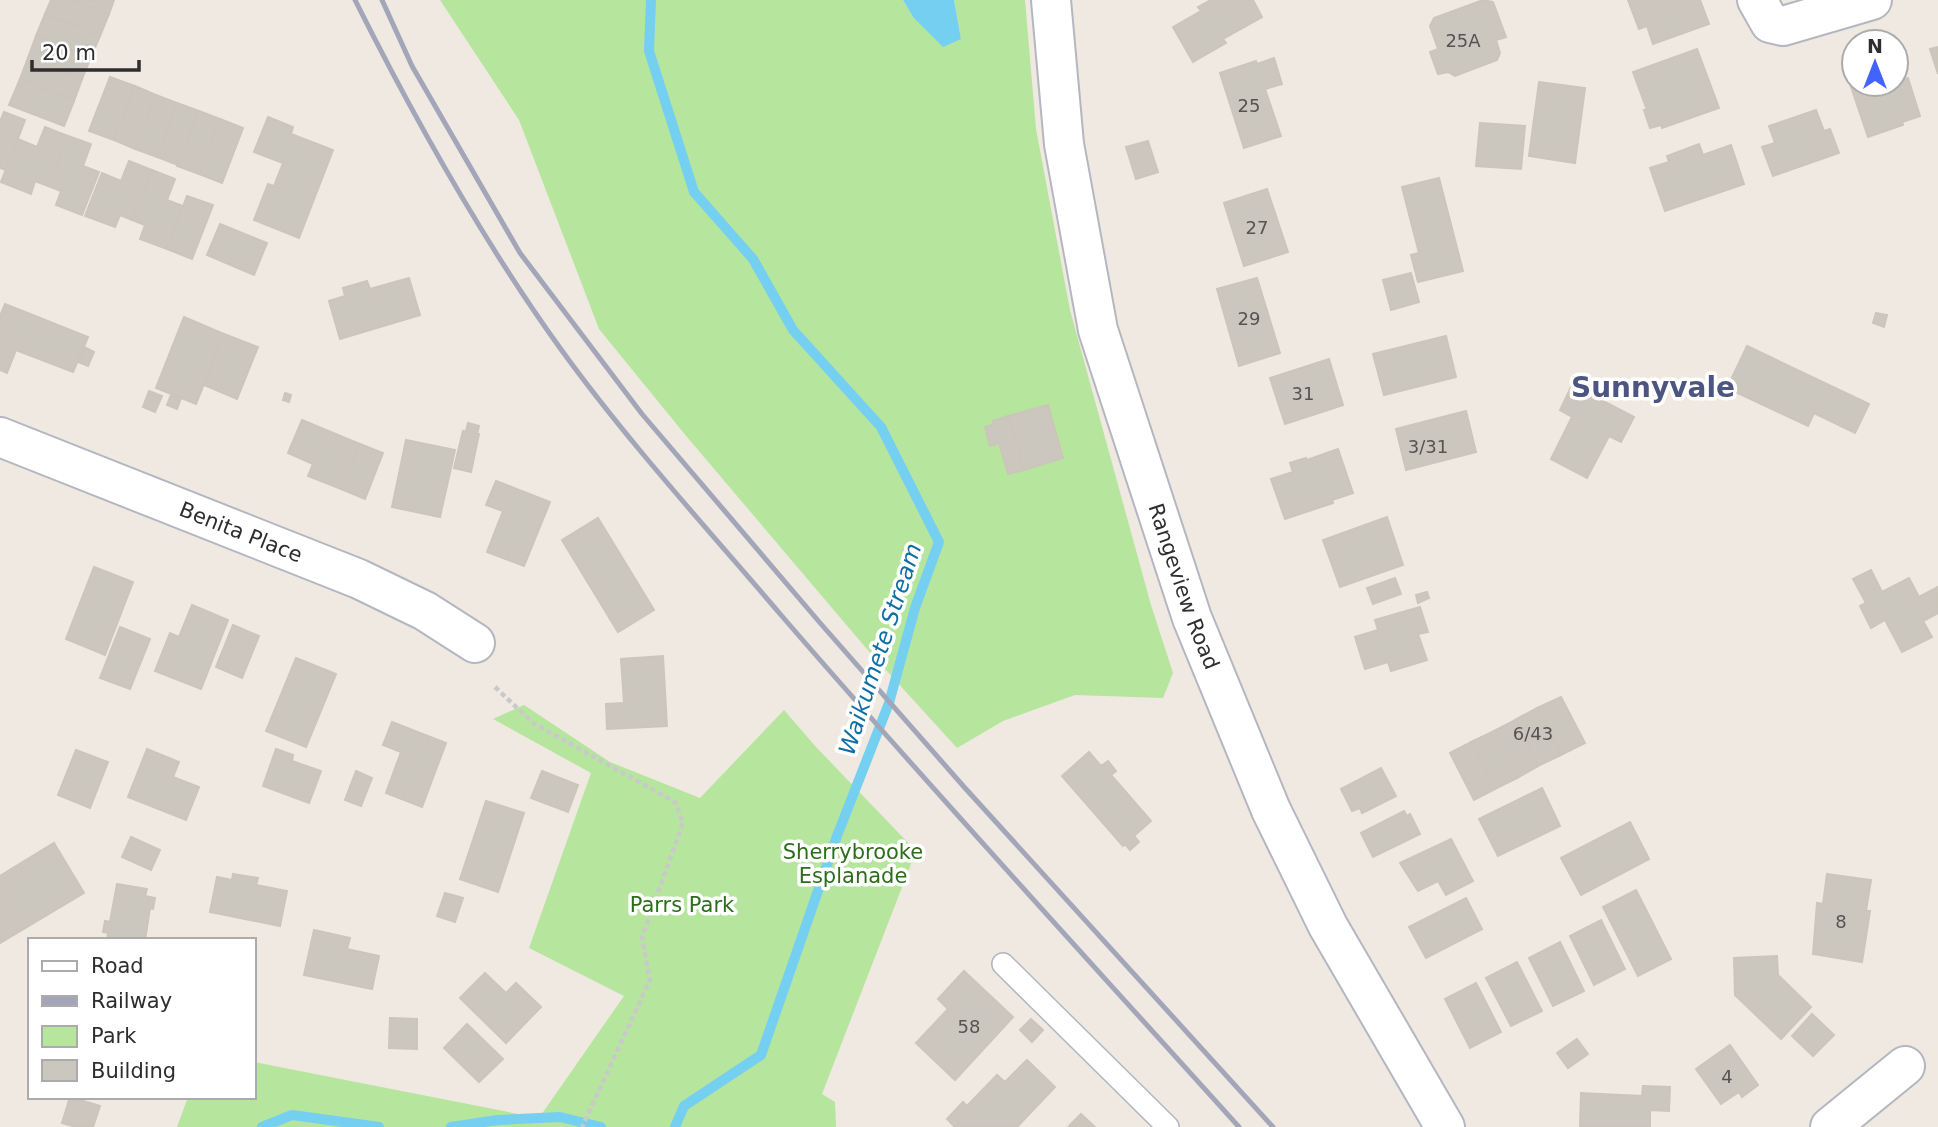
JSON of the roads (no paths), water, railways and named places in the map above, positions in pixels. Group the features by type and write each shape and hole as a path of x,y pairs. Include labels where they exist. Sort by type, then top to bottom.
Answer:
{"street":[{"name":"Rangeview Road","path":"1051,0 1064,144 1098,330 1192,618 1271,810 1328,926 1445,1127"},
{"path":"1757,0 1770,23 1783,26 1872,0"},
{"name":"Benita Place","path":"0,437 359,579 425,611 475,643"},
{"path":"1830,1127 1905,1066"}],"lane":[{"path":"1003,964 1168,1127"}],"water":[{"path":"903,0 954,0 961,39 943,47 913,17"}],"waterway":[{"name":"Waikumete Stream","path":"651,0 649,51 694,192 753,259 793,330 881,427 939,542 915,608 889,703 837,836 761,1055 684,1106 675,1127"},
{"path":"262,1127 292,1115 379,1127"},
{"path":"451,1127 498,1120 560,1117 601,1127"}],"railway":[{"path":"355,0 425,134 477,222 532,307 586,383 640,451 837,680 1239,1127"},
{"path":"382,0 412,66 520,253 642,414 965,788 1273,1127"}],"district":[{"name":"Sunnyvale","path":"1653,387"}],"park label":[{"name":"Sherrybrooke Esplanade","path":"853,864"},
{"name":"Parrs Park","path":"682,905"}]}
